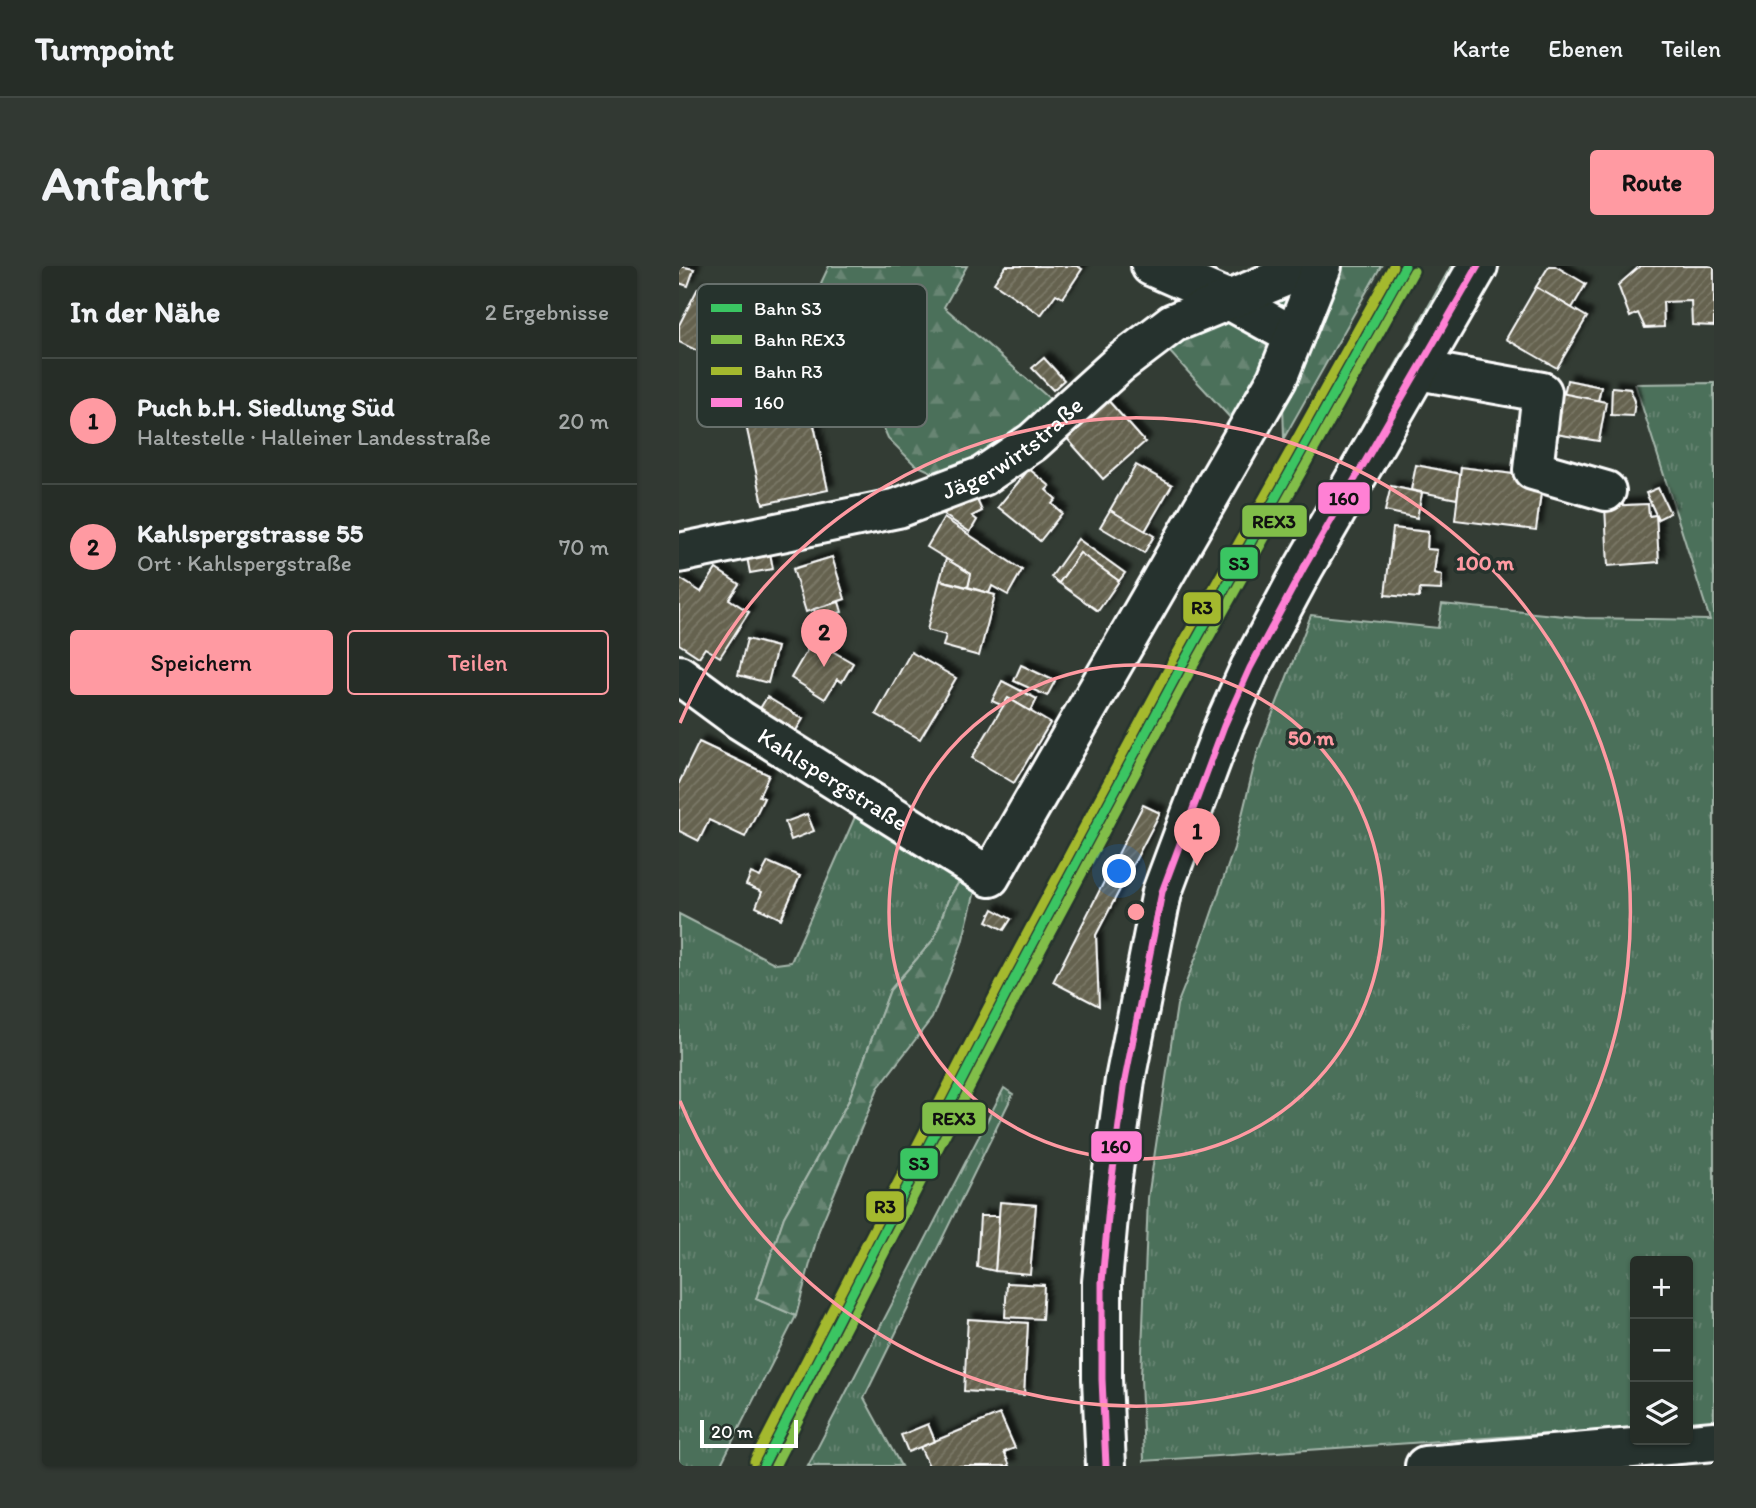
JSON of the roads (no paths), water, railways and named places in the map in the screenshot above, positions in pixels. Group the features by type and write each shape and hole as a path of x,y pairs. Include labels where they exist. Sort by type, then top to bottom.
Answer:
{"street":[{"path":"1151,266 1230,300 1294,336 1322,266"},
{"name":"Jägerwirtstraße","path":"679,554 898,508 983,476 1033,442 1119,364 1173,323 1311,266"},
{"path":"1106,1466 1102,1379 1102,1282 1111,1185 1127,1067 1162,892 1224,726 1251,668 1303,569 1478,266"},
{"name":"Kahlspergstraße","path":"679,675 740,720 990,877 1277,379 1294,336"},
{"path":"1418,370 1542,393 1533,470 1606,491"},
{"path":"1425,1466 1714,1441"}],"rail line":[{"name":"R3","path":"754,1461 1004,976 1172,662 1393,266"},
{"name":"S3","path":"763,1466 1013,981 1181,667 1405,266"},
{"name":"REX3","path":"775,1466 1022,986 1190,672 1414,271"}],"place":[{"name":"Kahlspergstrasse 55","path":"824,667"},
{"name":"Puch b.H. Siedlung Süd","path":"1197,866"}]}
